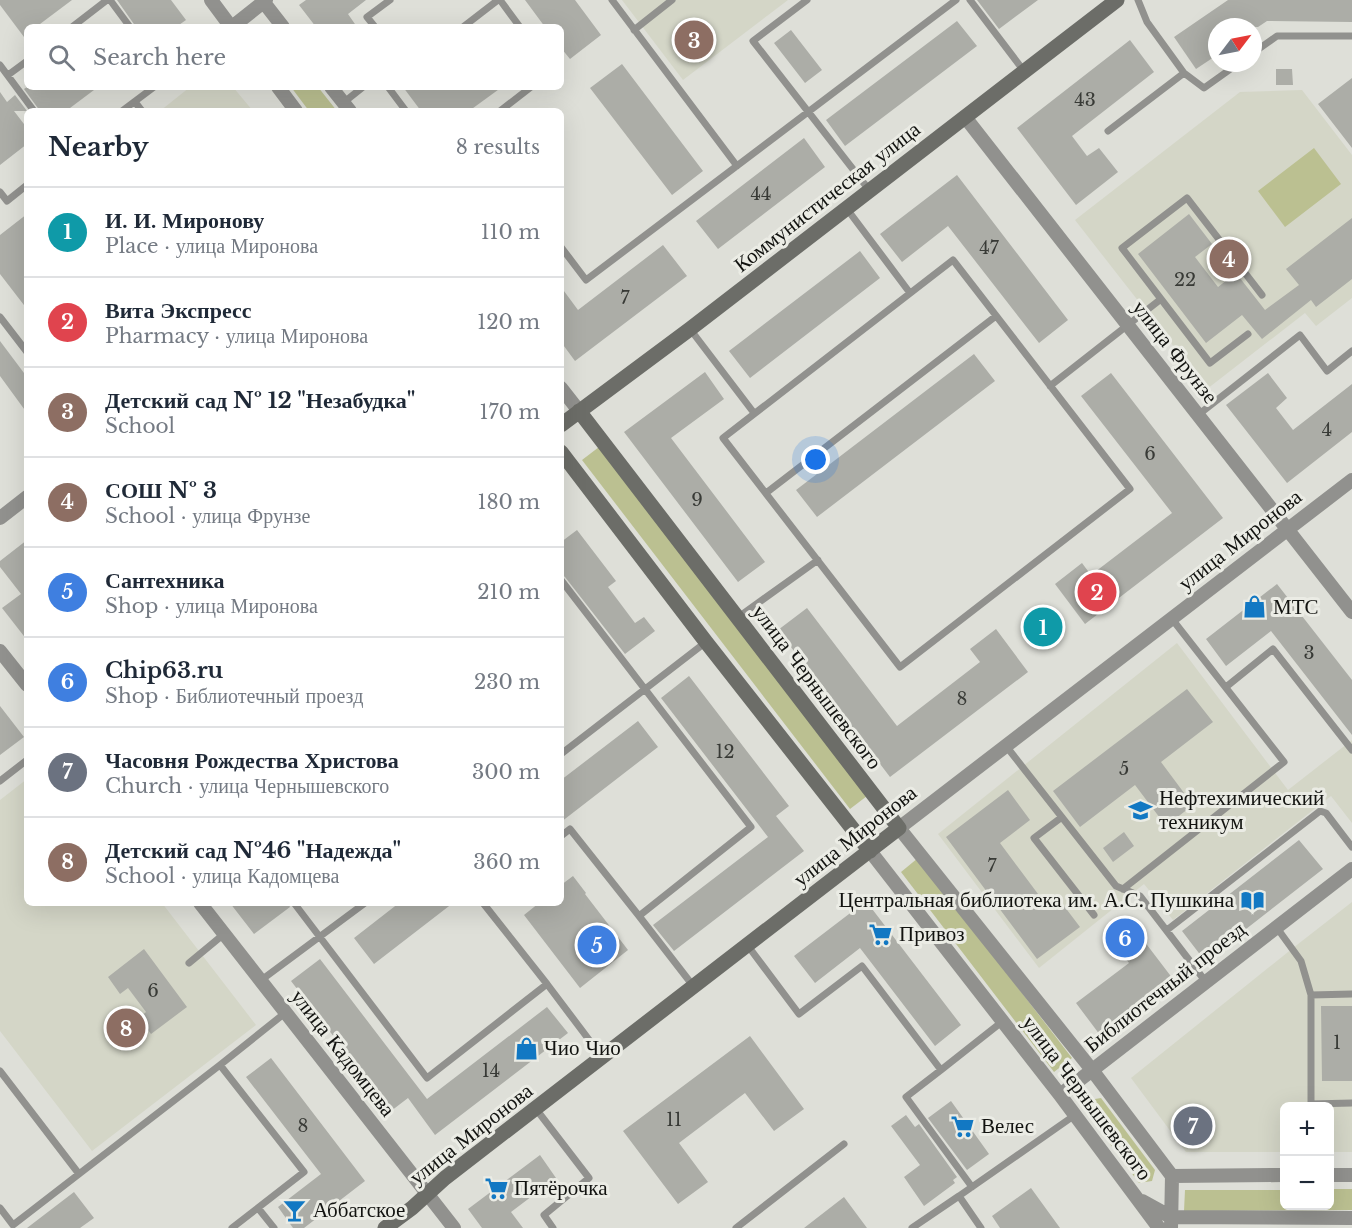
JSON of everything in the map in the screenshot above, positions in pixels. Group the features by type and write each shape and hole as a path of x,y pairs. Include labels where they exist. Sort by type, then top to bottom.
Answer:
{"main road":[{"name":"Коммунистическая улица","path":"564,423 690,329 1117,0"},
{"name":"улица Чернышевского","path":"579,411 899,828"},
{"name":"улица Чернышевского","path":"564,456 870,851"},
{"name":"улица Миронова","path":"385,1228 412,1208 427,1193 899,828"}],"street":[{"path":"211,0 229,24"},
{"path":"235,24 264,1 281,24"},
{"path":"280,90 294,108"},
{"path":"333,90 346,107"},
{"name":"улица Фрунзе","path":"965,117 1352,612"},
{"name":"улица Чернышевского","path":"564,392 579,411"},
{"name":"улица Миронова","path":"899,828 1352,480"},
{"path":"0,518 24,499"},
{"path":"0,651 24,681"},
{"name":"улица Чернышевского","path":"899,828 1092,1070 1172,1176 1171,1222"},
{"name":"улица Чернышевского","path":"870,851 1060,1095 1137,1199 1171,1222"},
{"name":"Библиотечный проезд","path":"1060,1095 1352,868"},
{"name":"улица Кадомцева","path":"202,906 454,1228"},
{"path":"1172,1176 1280,1175"},
{"path":"1334,1175 1352,1175"},
{"path":"1137,1199 1159,1228"},
{"path":"1171,1222 1352,1218"}],"lane":[{"path":"76,24 109,0 128,24"},
{"path":"373,24 367,17 390,0"},
{"path":"467,24 499,0 518,24"},
{"path":"612,0 737,166"},
{"path":"634,30 672,0"},
{"path":"807,0 753,41 870,191"},
{"path":"564,251 586,280 956,0"},
{"path":"970,0 1024,71"},
{"path":"1138,0 1147,22 1184,73 1204,88 1226,72"},
{"path":"1262,47 1277,36 1352,36"},
{"path":"8,75 24,63"},
{"path":"0,65 32,108"},
{"path":"1108,131 1184,73"},
{"path":"126,108 150,90"},
{"path":"346,107 360,90"},
{"path":"390,90 404,108"},
{"path":"504,108 527,90"},
{"path":"135,102 140,108"},
{"path":"0,192 7,201 24,187"},
{"path":"1248,334 1210,363 1122,248 1187,198 1262,295"},
{"path":"847,209 910,293"},
{"path":"953,260 996,316 1130,489 900,667 723,438 953,260"},
{"path":"1050,386 1161,299"},
{"path":"766,493 996,316"},
{"path":"0,317 24,348"},
{"path":"690,329 754,413"},
{"path":"1198,415 1299,335 1327,371 1352,351"},
{"path":"737,618 818,560"},
{"path":"564,584 751,827 639,916"},
{"path":"1123,889 1284,762 1172,618"},
{"path":"564,752 706,642"},
{"path":"1226,687 1273,649 1352,750"},
{"path":"1006,746 1116,886 1140,896 1206,982"},
{"path":"1,779 24,762"},
{"path":"1167,930 1320,811 1326,813 1352,847"},
{"path":"1062,817 1034,838 1094,915"},
{"path":"564,834 570,829 694,987"},
{"path":"296,906 427,1078 547,984"},
{"path":"260,981 361,906"},
{"path":"485,906 603,1058"},
{"path":"1277,928 1301,961 1311,995 1311,1104 1352,1103"},
{"path":"189,963 224,934"},
{"path":"748,946 799,1014 862,966 941,1070"},
{"path":"1311,995 1352,994"},
{"path":"0,1208 11,1227 285,1013"},
{"path":"972,1187 906,1097 1003,1022"},
{"path":"220,1065 304,1173 232,1228"},
{"path":"0,1071 79,1174"},
{"path":"536,1109 590,1178 544,1215 554,1228"},
{"path":"912,1228 1075,1115"},
{"path":"736,1228 844,1144"},
{"path":"959,1196 981,1228"},
{"path":"258,1208 274,1228"}],"shaded area":[{"path":"622,0 788,0 683,80"},
{"path":"186,90 236,90 250,108 164,108"},
{"path":"1302,90 1352,155 1352,298 1316,326 1305,313 1207,389 1075,220 1240,92"},
{"name":"Нефтехимический техникум","path":"1177,643 1288,790 1352,740 1352,823 1331,796 1173,920 1144,884 1039,968 938,834"},
{"path":"24,781 24,906 164,906 256,1025 92,1151 0,1031 0,800"},
{"path":"1352,902 1352,1152 1334,1152 1334,1102 1280,1102 1280,1152 1186,1152 1131,1078"}],"green space":[{"path":"293,90 320,90 335,108 307,108"},
{"path":"1314,148 1341,184 1285,227 1258,191"},
{"path":"599,447 867,796 850,809 582,460"},
{"path":"918,858 1072,1058 1054,1072 901,872"},
{"path":"1101,1098 1155,1170 1152,1181 1139,1183 1086,1112 1089,1100"},
{"path":"1334,1189 1352,1189 1352,1210 1184,1211 1185,1190 1280,1190 1280,1210 1334,1210"}],"building":[{"path":"0,0 72,0 40,24 24,24 24,37 0,5"},
{"path":"117,0 171,0 186,20 180,24 134,24"},
{"path":"306,0 366,0 348,14 355,24 314,24 299,5"},
{"path":"525,0 575,0 601,35 570,59 564,52 564,24 543,24"},
{"path":"977,0 1038,0 999,29"},
{"path":"1228,0 1352,0 1352,22 1267,21 1262,24 1262,18 1208,18 1208,61 1196,69 1174,37"},
{"path":"957,21 977,46 845,146 826,120"},
{"path":"791,30 822,70 805,83 774,43"},
{"path":"1130,40 1154,72 1072,136 1087,156 1099,148 1118,172 1076,205 1017,128"},
{"path":"622,64 703,171 672,195 590,88"},
{"path":"1276,69 1292,69 1293,85 1276,85"},
{"path":"1352,78 1352,148 1318,104"},
{"path":"25,90 94,90 70,108 38,108"},
{"path":"405,90 498,90 473,108 419,108"},
{"path":"0,92 7,102 15,95 25,108 24,111 14,111 24,124 24,146 0,165"},
{"path":"804,138 825,167 718,249 696,221"},
{"path":"957,175 1068,320 1039,343 948,226 902,262 880,234"},
{"path":"1189,214 1212,244 1195,257 1218,287 1236,273 1265,310 1299,285 1286,269 1352,218 1352,279 1316,307 1311,300 1262,339 1242,315 1206,343 1138,254"},
{"path":"24,216 24,305 0,274 0,235"},
{"path":"663,245 687,276 575,361 564,346 564,291 578,310"},
{"path":"860,251 880,278 750,378 729,351"},
{"path":"0,341 24,373 24,409 0,376"},
{"path":"974,354 995,381 817,517 796,490"},
{"path":"705,372 724,399 671,438 765,562 738,582 624,432"},
{"path":"1111,373 1223,518 1085,624 1055,584 1082,563 1091,575 1172,513 1081,396"},
{"path":"1268,373 1287,398 1276,408 1293,430 1352,384 1352,432 1287,483 1226,405"},
{"path":"577,530 616,581 608,587 635,623 644,617 655,631 625,654 564,576 564,540"},
{"path":"24,542 24,636 2,608 21,594 0,567 0,561"},
{"path":"1277,584 1352,680 1352,735 1271,631 1226,666 1206,639"},
{"path":"807,608 897,726 980,662 970,649 996,629 1028,672 890,777 778,630"},
{"path":"689,676 789,806 776,816 804,851 674,951 653,925 768,837 661,698"},
{"path":"1187,689 1213,722 1161,762 1193,805 1166,826 1135,785 1080,827 1053,791"},
{"path":"0,706 24,737 0,755"},
{"path":"638,721 658,747 564,820 564,778"},
{"path":"1008,790 1030,820 1000,843 1044,902 1055,894 1080,927 1037,959 946,837"},
{"path":"1124,832 1134,846 1113,862 1103,848"},
{"name":"Центральная библиотека им. А.С. Пушкина","path":"1299,840 1323,869 1205,961 1182,931"},
{"path":"573,876 628,950 580,988 524,915 535,906 564,906 564,883"},
{"path":"866,901 961,1025 935,1046 860,948 815,983 794,956"},
{"path":"232,906 290,906 290,907 254,934"},
{"path":"395,906 449,906 374,964 354,938"},
{"path":"1125,916 1173,979 1100,1035 1076,1003 1129,963 1105,931"},
{"path":"144,949 187,1007 151,1034 139,1018 146,1012 128,988 120,994 108,977"},
{"path":"320,959 427,1099 547,1007 568,1033 435,1135 408,1098 391,1111 291,981"},
{"path":"1321,1006 1352,1006 1352,1081 1322,1081"},
{"path":"750,1036 804,1109 774,1131 745,1093 679,1143 708,1182 678,1204 623,1131"},
{"path":"271,1058 365,1181 304,1228 293,1228 278,1207 321,1174 246,1077"},
{"path":"951,1101 989,1154 967,1170 928,1118"},
{"path":"1196,1113 1206,1128 1190,1139 1180,1123"},
{"path":"906,1115 915,1127 919,1124 957,1177 953,1180 955,1183 924,1206 904,1177 920,1165 891,1126"},
{"path":"540,1155 556,1178 511,1212 523,1228 482,1228 468,1209"},
{"path":"1031,1188 1060,1228 1000,1228 992,1216"},
{"path":"74,1192 94,1218 80,1228 27,1228"},
{"path":"844,1197 867,1228 804,1228"}],"place":[{"name":"Детский сад № 12 \"Незабудка\"","path":"694,40"},
{"name":"СОШ № 3","path":"1229,259"},
{"name":"Вита Экспресс","path":"1097,592"},
{"name":"МТС","path":"1255,607"},
{"name":"И. И. Миронову","path":"1043,627"},
{"name":"Нефтехимический техникум","path":"1141,810"},
{"name":"Центральная библиотека им. А.С. Пушкина","path":"1252,900"},
{"name":"Привоз","path":"881,934"},
{"name":"Chip63.ru","path":"1125,938"},
{"name":"Сантехника","path":"597,945"},
{"name":"Детский сад №46 \"Надежда\"","path":"126,1028"},
{"name":"Чио Чио","path":"526,1048"},
{"name":"Велес","path":"963,1126"},
{"name":"Часовня Рождества Христова","path":"1193,1126"},
{"name":"Пятёрочка","path":"496,1188"},
{"name":"Аббатское","path":"295,1210"}]}
